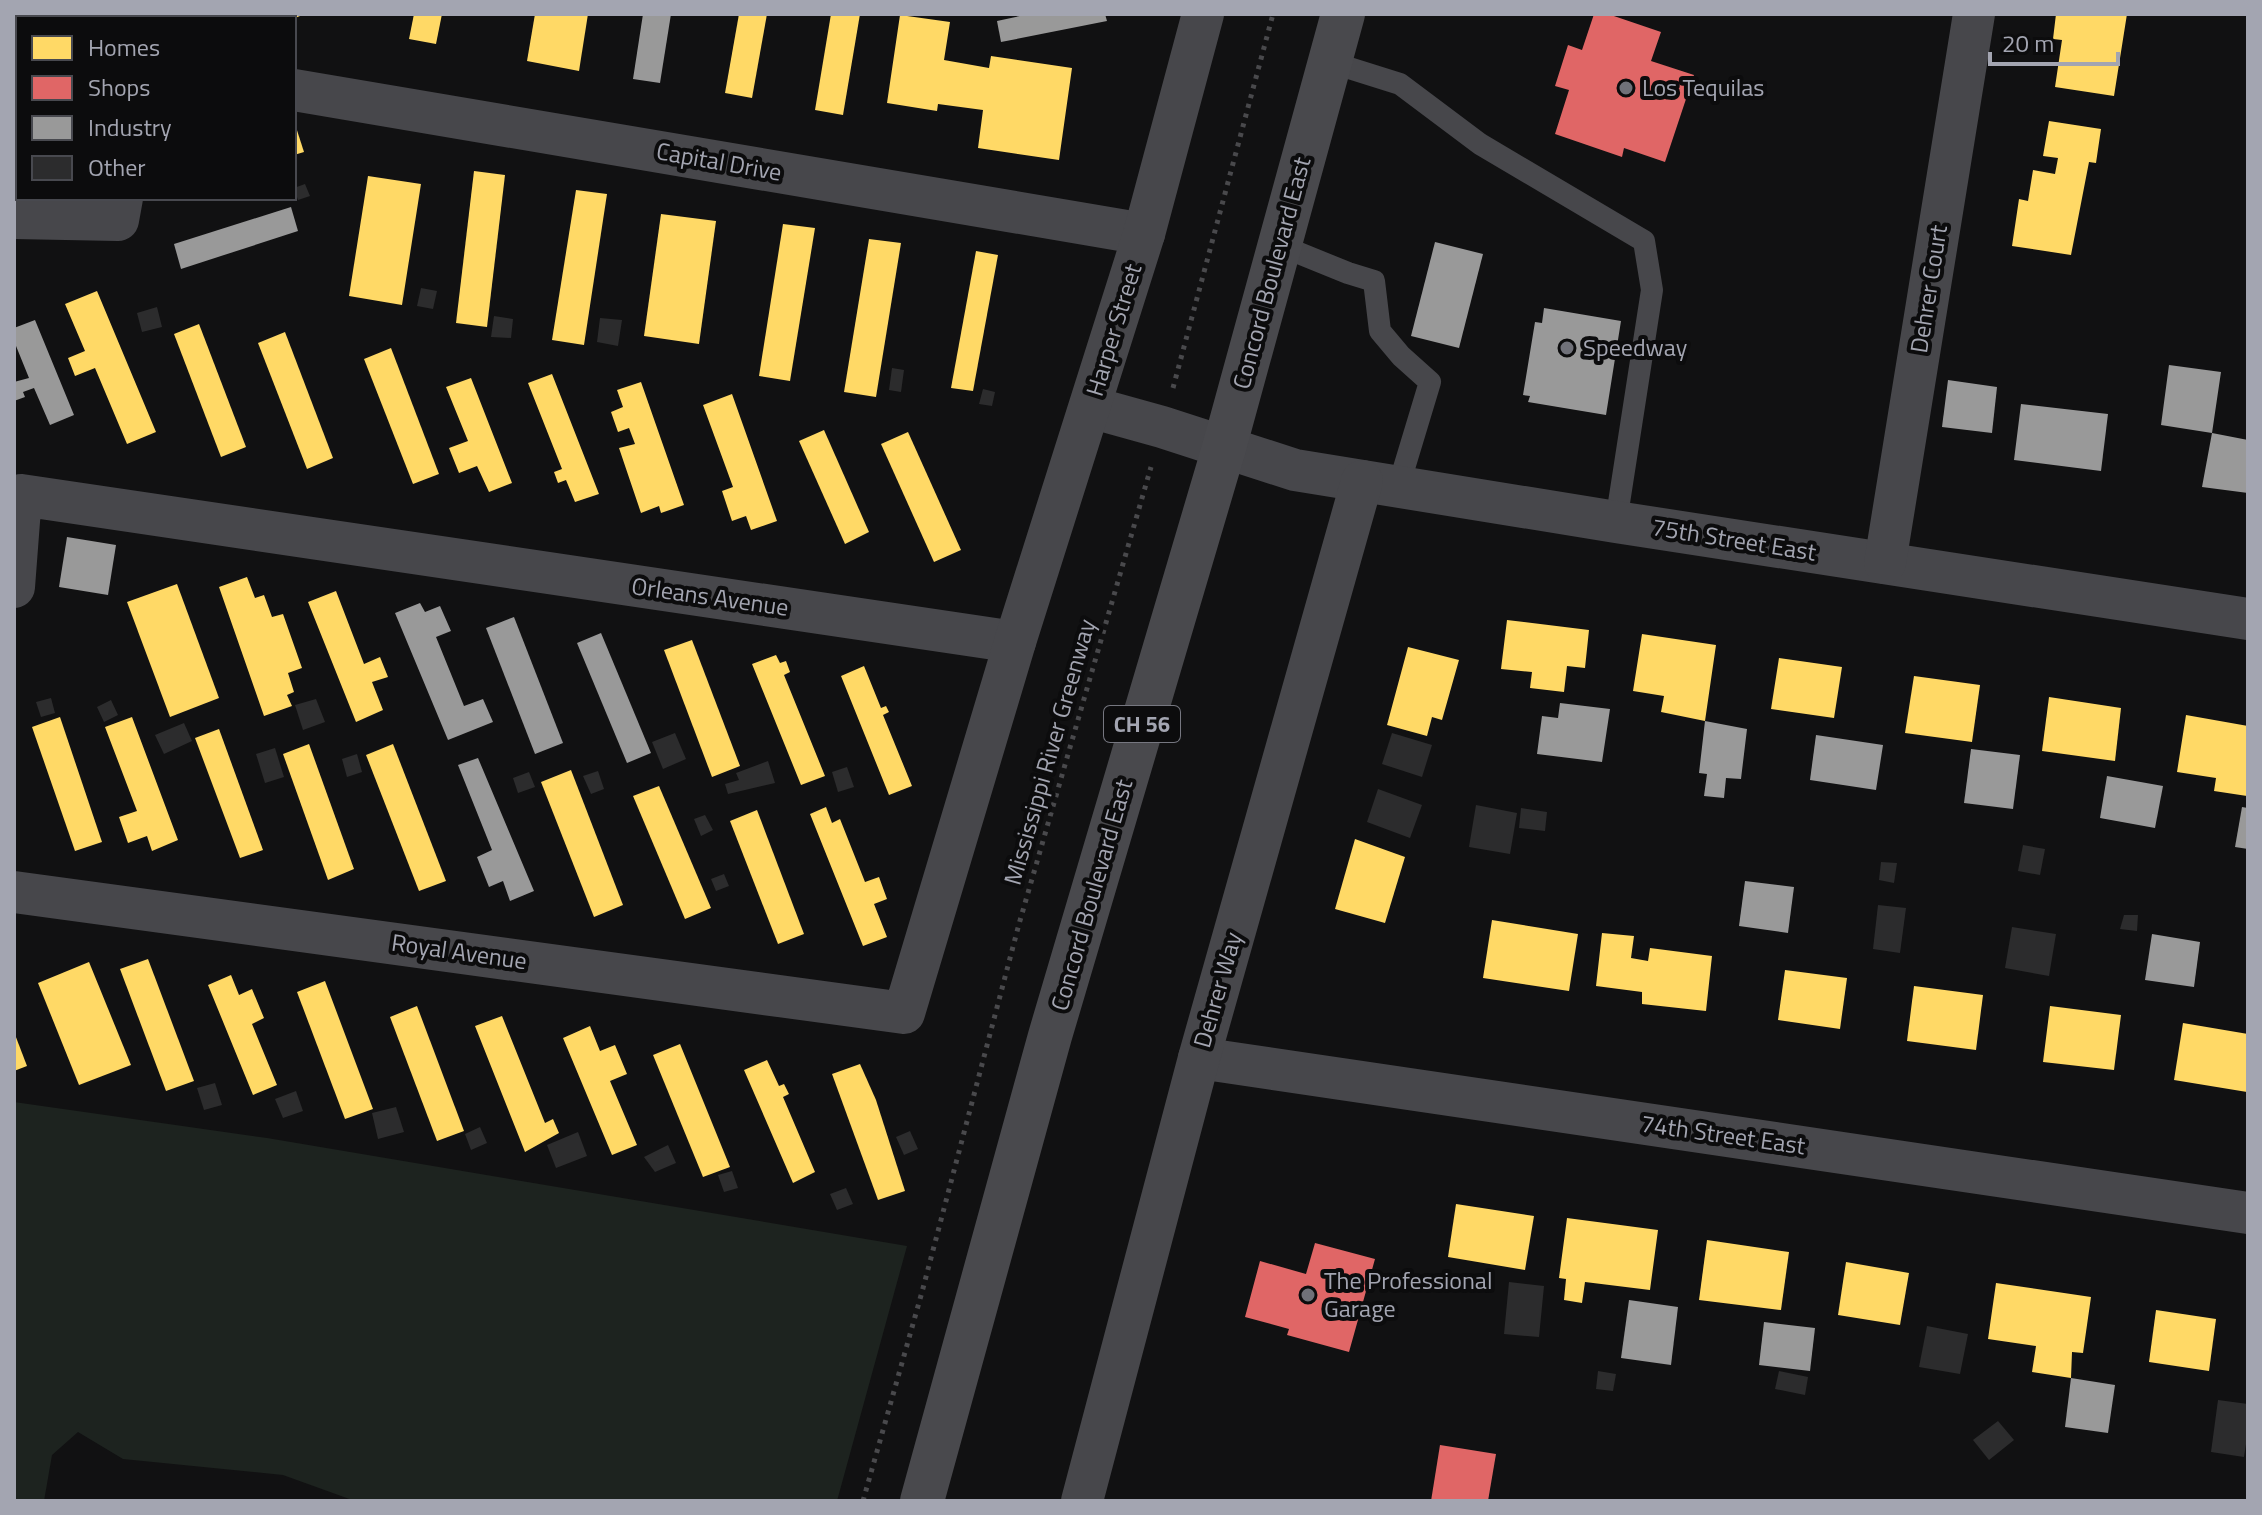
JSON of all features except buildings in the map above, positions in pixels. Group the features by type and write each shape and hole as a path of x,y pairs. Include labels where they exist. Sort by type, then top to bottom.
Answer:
{"main road":[{"name":"Concord Boulevard East","path":"922,1501 1050,1036 1224,448 1343,14"}],"street":[{"name":"Harper Street","path":"1015,642 1144,234 1203,14"},
{"name":"Dehrer Court","path":"1885,563 1974,14"},
{"name":"Capital Drive","path":"296,90 1144,234"},
{"path":"14,218 118,220 122,200"},
{"name":"75th Street East","path":"1090,407 1295,470 2248,619"},
{"name":"Dehrer Way","path":"1082,1501 1199,1058 1380,484"},
{"name":"Orleans Avenue","path":"14,587 21,495 1015,642"},
{"name":"Royal Avenue","path":"14,892 904,1013 1015,642"},
{"name":"74th Street East","path":"1199,1058 2248,1213"}],"lane":[{"path":"1330,62 1400,84 1480,144 1644,241 1652,290 1616,522"},
{"path":"1279,245 1374,281 1380,331 1401,356 1430,382 1380,484"}],"path":[{"name":"Mississippi River Greenway","path":"863,1501 922,1292 1019,924 1162,427 1273,14"}],"shaded area":[{"path":"14,1102 267,1138 907,1246 837,1501 355,1501 283,1475 123,1459 78,1432 52,1455 44,1501 14,1501"}],"place":[{"name":"Los Tequilas","path":"1626,88"},
{"name":"Speedway","path":"1567,348"},
{"name":"The Professional Garage","path":"1308,1295"}]}
